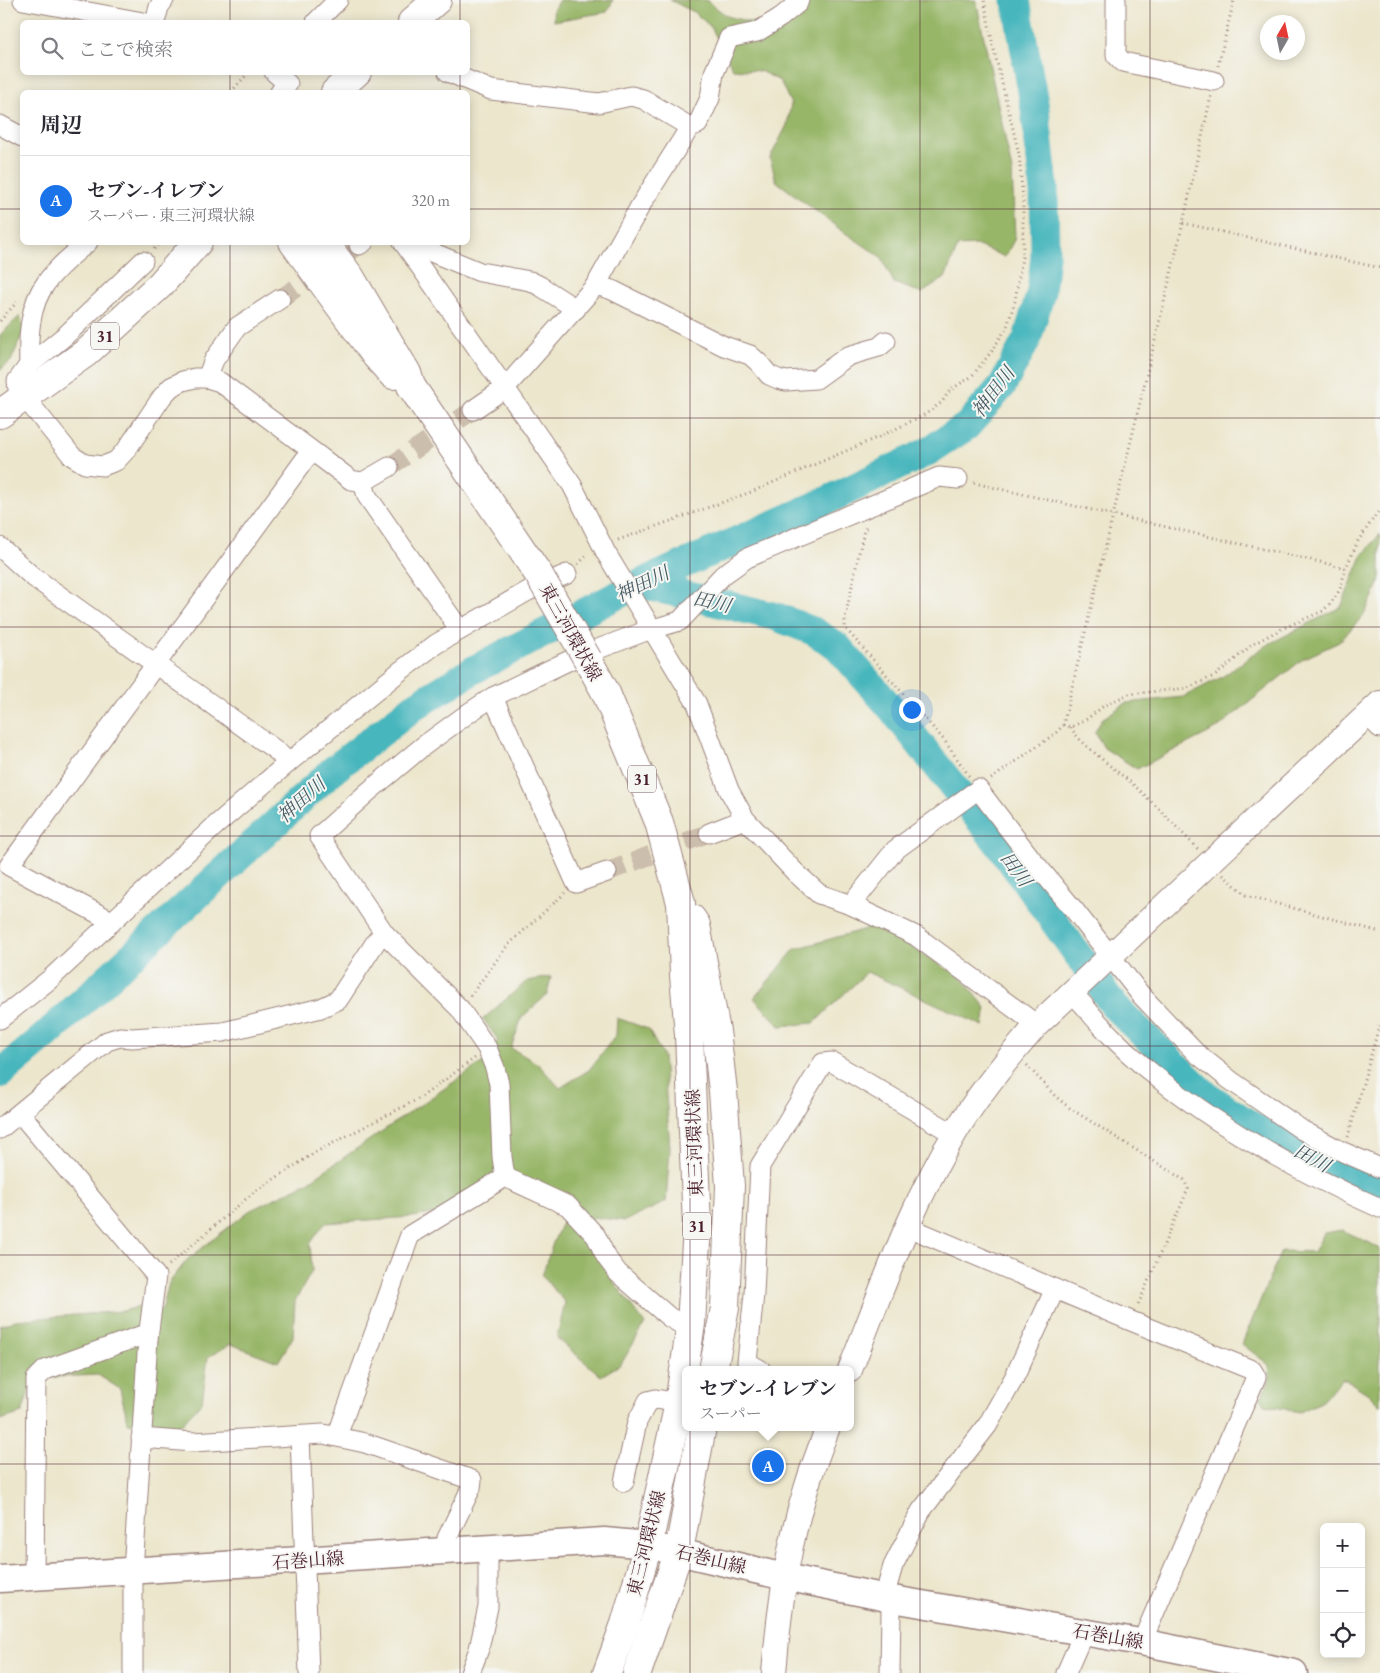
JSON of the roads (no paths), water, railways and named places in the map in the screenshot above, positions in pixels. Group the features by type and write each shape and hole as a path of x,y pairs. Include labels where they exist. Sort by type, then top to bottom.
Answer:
{"main road":[{"path":"414,20 432,1"},
{"path":"337,90 354,75"},
{"name":"31","path":"0,414 87,352 160,284 195,245"},
{"name":"東三河環状線","path":"294,245 376,356 396,378 411,386"},
{"name":"東三河環状線","path":"326,245 351,278 407,373 411,386 539,575 588,660 606,694 658,822 681,903 684,976 690,1035 697,1227 690,1324 684,1366"},
{"name":"東三河環状線","path":"681,903 696,925 716,1031 723,1091 729,1176 725,1308 714,1366"},
{"name":"東三河環状線","path":"607,1673 625,1624 648,1545 682,1377"},
{"name":"東三河環状線","path":"637,1673 679,1551 701,1431"},
{"name":"石巻山線","path":"0,1579 604,1542 648,1545 785,1577 887,1598 1146,1643 1232,1667 1294,1673"}],"street":[{"path":"23,0 132,20"},
{"path":"156,20 159,7 164,0"},
{"path":"318,20 338,0"},
{"path":"473,410 505,388 596,284 642,203 690,127 698,124 710,98 714,73 729,38 757,32 781,17 799,0"},
{"path":"1116,0 1116,55 1123,62 1214,81"},
{"path":"278,75 288,84 282,90"},
{"path":"455,75 491,90 599,103 631,96 643,99 690,127"},
{"path":"0,125 20,136"},
{"path":"28,365 33,310 45,284 66,261 85,245"},
{"path":"406,247 424,249 480,272 530,281 576,309"},
{"path":"406,247 572,485 606,553 697,704 729,790 745,819 795,872 819,894 851,905 916,936 1037,1024"},
{"path":"143,261 66,335 28,365 17,381 18,390 72,456 85,464 102,466 116,461 127,449 162,397 171,387 183,381 207,378 220,382 351,480 363,482 389,467"},
{"path":"596,284 612,290 724,346 750,355 769,374 778,380 816,379 848,356 879,347 886,341"},
{"path":"207,378 214,360 237,327 280,299"},
{"path":"111,923 106,918 9,866 312,451"},
{"path":"505,1176 502,1157 499,1084 496,1068 488,1048 460,1009 385,934 319,836 422,747 493,697 574,658 680,620 723,575 746,558 939,477 958,479"},
{"path":"363,482 367,496 460,630"},
{"path":"0,547 32,576 277,751 288,763"},
{"path":"0,1018 49,980 216,825 399,672 436,644 460,630 528,591 567,574"},
{"path":"493,697 576,883 608,872"},
{"path":"852,1366 908,1227 954,1134 1014,1050 1037,1024 1375,715"},
{"path":"851,905 895,850 976,791 1030,857 1106,960 1195,1052 1230,1080 1302,1130 1343,1152 1380,1168"},
{"path":"709,833 745,819"},
{"path":"0,1129 107,1040 223,1032 321,1008 338,1000 377,940 385,934"},
{"path":"1075,990 1080,1000 1108,1032 1157,1077 1219,1124 1284,1162 1380,1208"},
{"path":"754,1366 747,1362 754,1294 760,1166 823,1063 832,1062 954,1134"},
{"path":"20,1113 156,1276 148,1338 133,1571 134,1673"},
{"path":"505,1176 568,1206 596,1236 606,1257 618,1273 669,1317 679,1323 690,1324"},
{"path":"337,1436 410,1235 505,1176"},
{"path":"908,1227 1252,1370 1256,1377 1147,1630 1146,1643"},
{"path":"890,1673 891,1610 887,1598 887,1587 893,1566 921,1511 987,1426 1014,1378 1055,1289"},
{"path":"34,1577 36,1379 45,1370 140,1336 148,1338"},
{"path":"624,1482 637,1422 648,1401 656,1399 678,1403"},
{"path":"774,1673 785,1577 806,1489 827,1431"},
{"path":"141,1438 192,1442 323,1434 365,1443 472,1480 471,1488 447,1538 447,1551"},
{"path":"300,1436 309,1673"},
{"path":"470,1673 479,1650 488,1607 488,1550"},
{"path":"1066,1673 1084,1632"}],"waterway":[{"name":"神田川","path":"0,1074 45,1036 332,771 415,706 475,669 639,584 822,503 927,452 967,426 1002,386 1027,339 1041,292 1045,256 1044,187 1035,109 1016,0"},
{"name":"田川","path":"639,584 777,617 813,631 837,646 892,709 1001,847 1115,1007 1205,1094 1255,1128 1336,1171 1380,1190"}],"tunnel":[{"path":"280,299 359,245"},
{"path":"389,467 473,410"},
{"path":"607,872 709,833"}],"place":[{"name":"セブン-イレブン","path":"768,1466"}]}
